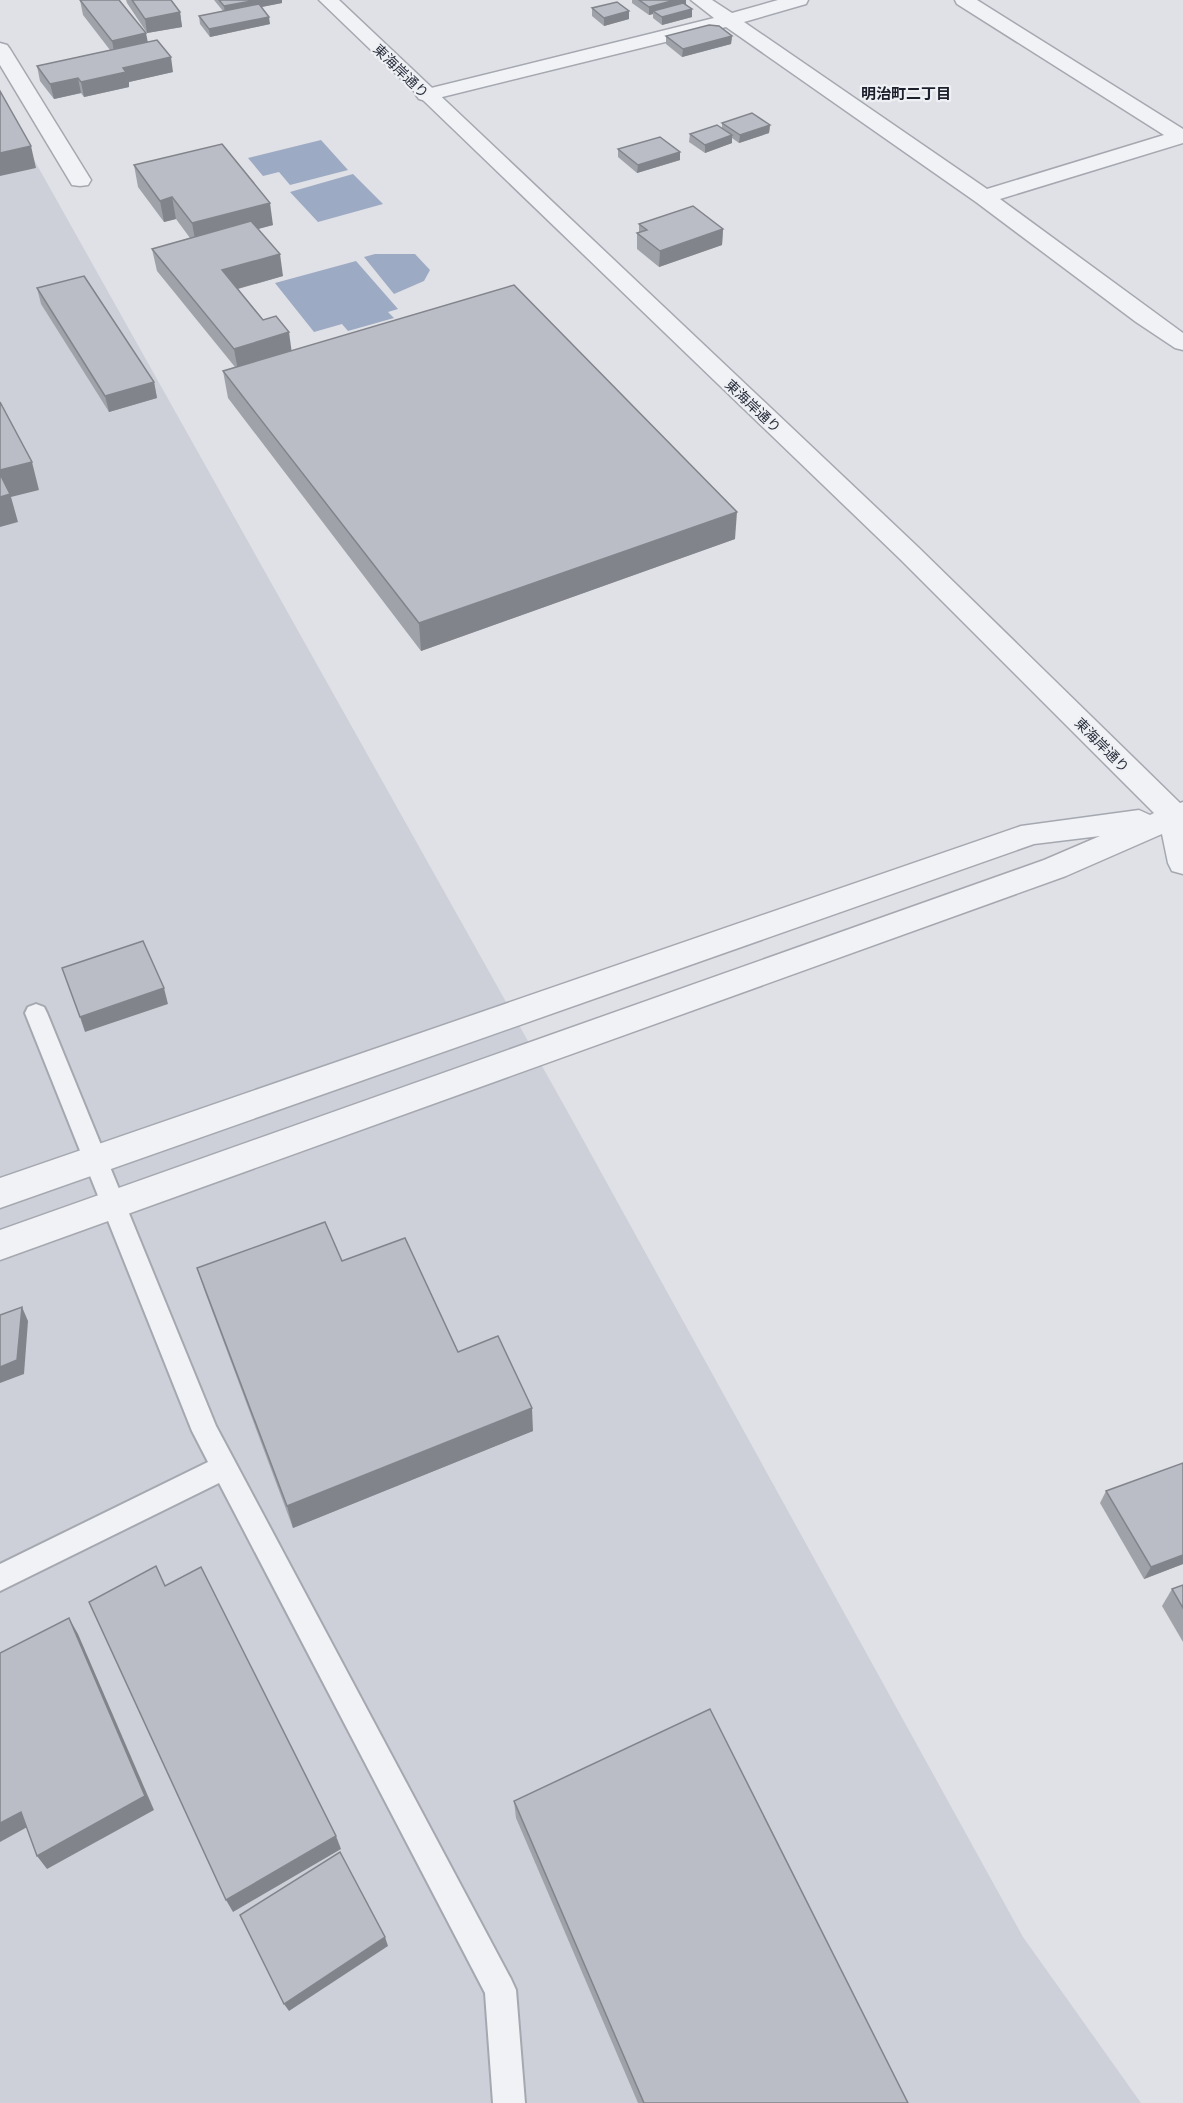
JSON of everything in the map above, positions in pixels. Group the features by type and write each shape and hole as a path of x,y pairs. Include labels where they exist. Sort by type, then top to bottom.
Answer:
{"street":[{"name":"東海岸通り","path":"328,0 909,553 1180,818"},
{"path":"700,0 984,197 1144,317 1183,343"},
{"path":"426,95 730,20 799,0"},
{"path":"964,0 1182,136"},
{"path":"0,49 80,180"},
{"path":"984,197 1182,136"},
{"path":"1180,818 1183,863"},
{"path":"0,1194 1032,834 1180,818"},
{"path":"0,1245 1055,868 1180,818"}],"lane":[{"path":"36,1013 205,1431 500,1990 509,2103"},
{"path":"0,1578 224,1467"}],"shaded area":[{"path":"0,99 570,1116 1023,1937 1141,2103 0,2103"}],"water":[{"path":"321,140 348,170 290,185 279,172 263,176 248,158"},
{"path":"353,174 383,204 318,222 290,192"},
{"path":"375,254 415,254 430,270 424,281 394,294 364,257"},
{"path":"356,261 398,309 388,312 394,318 348,331 342,324 314,332 275,283"}],"building":[{"path":"80,0 119,0 146,33 112,41"},
{"path":"132,0 171,0 180,12 145,19"},
{"path":"219,0 257,0 224,6"},
{"path":"639,0 675,0 649,7"},
{"path":"617,2 629,11 604,18 592,8"},
{"path":"683,3 692,9 662,17 653,11"},
{"path":"259,4 269,17 209,29 199,16"},
{"path":"709,25 719,26 732,36 683,49 666,36"},
{"path":"157,40 171,57 123,68 126,72 81,82 78,78 50,84 37,66"},
{"path":"0,91 31,146 0,153"},
{"path":"752,113 770,125 740,135 722,123"},
{"path":"717,125 732,135 705,145 690,134"},
{"path":"660,137 680,152 638,165 618,149"},
{"path":"222,144 270,203 192,223 172,197 160,201 134,165"},
{"path":"693,206 723,229 660,251 637,233 647,230 639,224"},
{"path":"251,221 280,254 222,270 263,320 276,316 289,332 234,349 152,249"},
{"path":"84,276 154,382 105,396 37,288"},
{"path":"514,285 737,512 419,623 223,371"},
{"path":"0,402 32,462 0,470"},
{"path":"0,474 10,494 0,497"},
{"path":"143,941 164,988 80,1017 62,968"},
{"path":"325,1222 342,1261 405,1238 458,1352 498,1336 532,1408 287,1506 197,1268"},
{"path":"22,1307 17,1360 0,1367 0,1315"},
{"path":"1183,1463 1183,1555 1151,1567 1106,1491"},
{"path":"156,1566 165,1586 201,1567 336,1836 226,1900 89,1602"},
{"path":"1183,1585 1183,1608 1172,1589"},
{"path":"69,1618 145,1796 37,1856 21,1812 0,1823 0,1653"},
{"path":"710,1709 908,2103 644,2103 514,1801"},
{"path":"340,1852 385,1937 284,2004 240,1915"}],"district":[{"name":"明治町二丁目","path":"906,93"}]}
